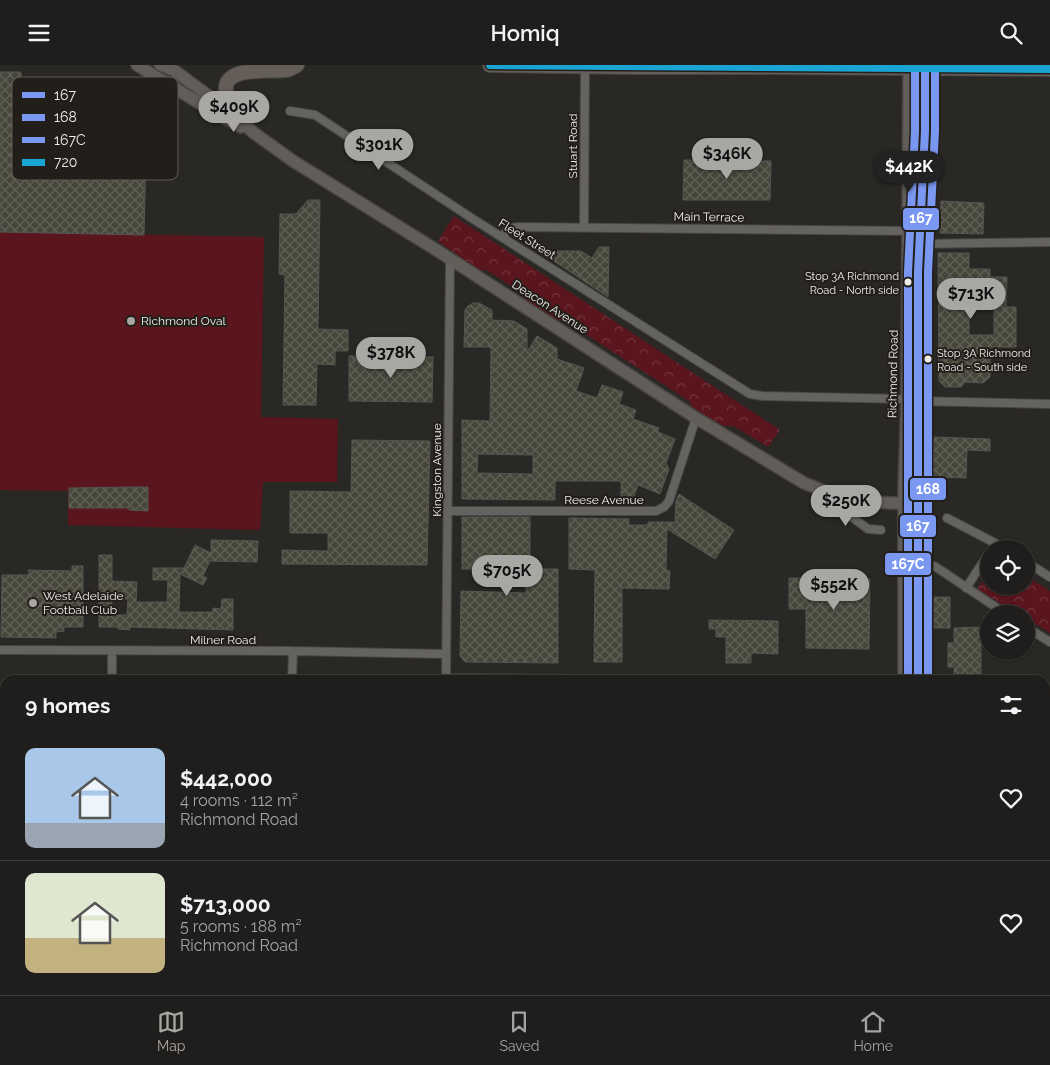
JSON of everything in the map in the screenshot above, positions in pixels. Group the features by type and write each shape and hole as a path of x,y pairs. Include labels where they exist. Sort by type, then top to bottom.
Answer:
{"highway":[{"path":"233,114 226,88 229,79 234,73 242,69 288,70 297,65"},
{"path":"490,65 1050,69"}],"main road":[{"name":"Deacon Avenue","path":"137,65 157,77"},
{"name":"Deacon Avenue","path":"160,65 175,71 293,161 438,251 696,418 804,483 837,496 867,502 917,504"},
{"name":"Richmond Road","path":"909,69 914,231 912,400 917,504 918,675"},
{"name":"Richmond Road","path":"914,231 924,140 925,69"},
{"name":"Deacon Avenue","path":"178,90 219,115 254,133"},
{"name":"Richmond Road","path":"904,675 904,503 912,400"}],"street":[{"name":"Stuart Road","path":"584,227 585,66"},
{"name":"Fleet Street","path":"290,111 316,115 750,395 912,400"},
{"name":"Main Terrace","path":"502,236 506,231 518,227 914,231"},
{"path":"914,244 1050,242"},
{"name":"Kingston Avenue","path":"446,675 450,260"},
{"path":"912,400 1050,404"},
{"name":"Reese Avenue","path":"448,511 656,511 664,507 668,501 696,418"},
{"path":"837,496 841,509 868,529 881,530"},
{"path":"946,518 983,540"},
{"path":"904,564 928,564 936,567 992,605"},
{"path":"966,588 980,567"},
{"path":"1035,568 1050,577"},
{"path":"1035,633 1050,642"},
{"name":"Milner Road","path":"0,650 293,651 446,654"},
{"path":"112,651 112,675"},
{"path":"292,675 293,651"}],"green space":[{"path":"454,216 780,430 768,447 733,426 724,426 692,408 689,401 565,321 556,320 526,300 522,293 486,270 478,270 438,241"},
{"name":"Richmond Oval","path":"0,232 264,237 261,417 338,419 337,482 263,482 260,530 68,525 68,491 0,490"},
{"path":"1035,582 1050,591 1050,633 1035,624 1035,605 1004,605 987,595 1035,595"}],"building":[{"path":"0,72 21,72 21,77 12,77 12,180 145,180 144,235 0,232"},
{"path":"684,160 771,161 770,200 683,200"},
{"path":"308,200 320,200 318,329 348,330 348,351 335,351 335,365 317,364 316,405 283,405 285,275 279,274 280,214 296,214"},
{"path":"941,201 984,203 983,234 940,233"},
{"path":"599,247 609,247 608,297 551,259 557,251 581,251 592,258"},
{"path":"938,253 969,253 969,269 990,269 990,277 1007,277 1006,307 1016,307 1016,347 990,347 990,377 983,383 965,382 961,387 945,387 939,381","holes":["969,307 994,307 994,335 969,335"]},
{"path":"473,303 479,303 492,310 492,320 514,321 527,329 527,352 537,336 557,348 557,359 584,368 576,391 597,398 602,385 623,392 619,404 636,410 633,419 659,428 658,432 675,439 666,463 669,469 660,494 638,485 633,499 621,499 621,481 555,481 555,500 462,499 462,420 490,421 491,347 464,347 465,310","holes":["478,454 533,455 533,474 477,473"]},
{"path":"349,356 433,357 432,402 349,401"},
{"path":"934,437 990,439 990,451 967,450 966,478 933,477"},
{"path":"352,440 430,441 427,565 282,564 282,550 328,551 328,533 290,533 290,491 351,492"},
{"path":"148,487 148,511 129,510 129,508 69,508 69,488"},
{"path":"679,494 734,530 715,559 667,529 666,570 670,571 669,589 622,588 622,662 594,662 595,570 569,569 569,518 629,519 629,525 648,525 648,522 675,522 676,501"},
{"path":"462,517 530,517 530,569 558,569 558,663 465,662 460,656 461,591 526,593 527,569 462,569"},
{"path":"211,540 258,541 257,562 210,561 203,576 207,578 203,585 180,574 179,612 213,612 213,608 221,609 222,599 233,599 233,630 130,627 130,630 118,629 118,627 99,627 99,555 112,555 112,581 137,582 136,602 167,602 168,580 153,580 153,568 184,568 195,545 211,553","holes":["112,599 128,599 127,615 112,615"]},
{"name":"West Adelaide Football Club","path":"72,566 83,566 83,627 64,627 64,631 56,632 56,638 1,637 2,575 29,575 28,570 72,571"},
{"path":"789,578 870,579 869,649 806,648 806,609 789,609"},
{"path":"934,597 950,597 950,628 934,628"},
{"path":"709,620 778,621 778,654 751,653 751,663 726,663 726,637 716,637 716,629 709,629"},
{"path":"980,627 981,675 954,675 954,667 948,667 948,643 954,643 954,628"}],"transit line":[{"name":"720","path":"490,65 1050,69"},
{"name":"167C","path":"908,675 908,272 915,131 915,65"},
{"name":"167","path":"918,675 918,272 925,131 925,65"},
{"name":"168","path":"928,675 928,272 935,131 935,65"}],"place":[{"name":"Stop 3A Richmond Road - North side","path":"908,282"},
{"name":"Richmond Oval","path":"131,321"},
{"name":"Stop 3A Richmond Road - South side","path":"928,359"},
{"name":"West Adelaide Football Club","path":"33,603"}]}
